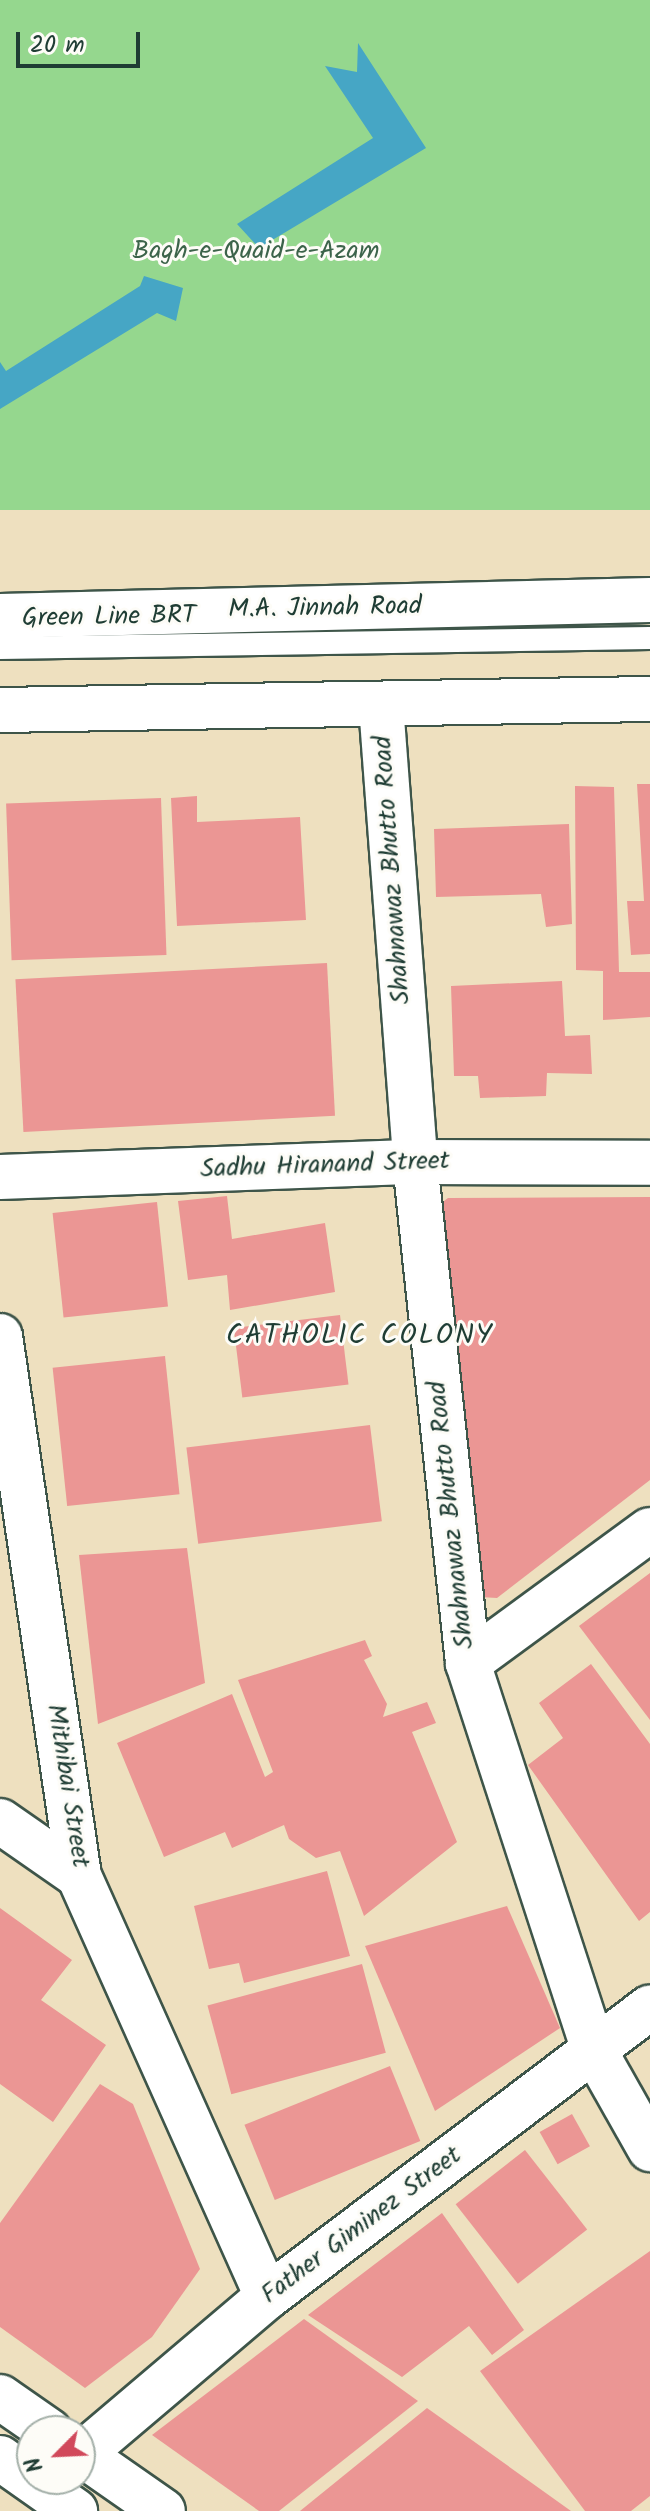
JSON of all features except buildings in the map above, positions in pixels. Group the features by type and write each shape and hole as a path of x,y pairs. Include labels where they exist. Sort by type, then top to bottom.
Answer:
{"main road":[{"name":"M.A. Jinnah Road","path":"0,616 650,600"},
{"path":"0,710 650,699"},
{"name":"Shahnawaz Bhutto Road","path":"381,705 415,1162 468,1663 594,2050 650,2149"},
{"name":"Sadhu Hiranand Street","path":"0,1177 415,1162 650,1163"},
{"name":"Mithibai Street","path":"0,1336 79,1876 267,2297"},
{"path":"468,1663 650,1530"},
{"path":"0,1821 79,1876"},
{"name":"Father Giminez Street","path":"96,2426 650,2007"},
{"path":"0,2397 26,2415"},
{"path":"0,2458 75,2511"},
{"path":"96,2464 163,2511"}],"lane":[{"name":"Green Line BRT","path":"0,648 650,638"}],"green space":[{"name":"Bagh-e-Quaid-e-Azam","path":"0,0 650,0 650,510 0,510"}],"water":[{"path":"358,43 426,148 259,248 237,224 373,138 325,66 357,72"},
{"path":"144,276 183,288 176,321 157,313 0,409 0,362 6,371 140,286"}],"district":[{"name":"CATHOLIC COLONY","path":"360,1336"}]}
